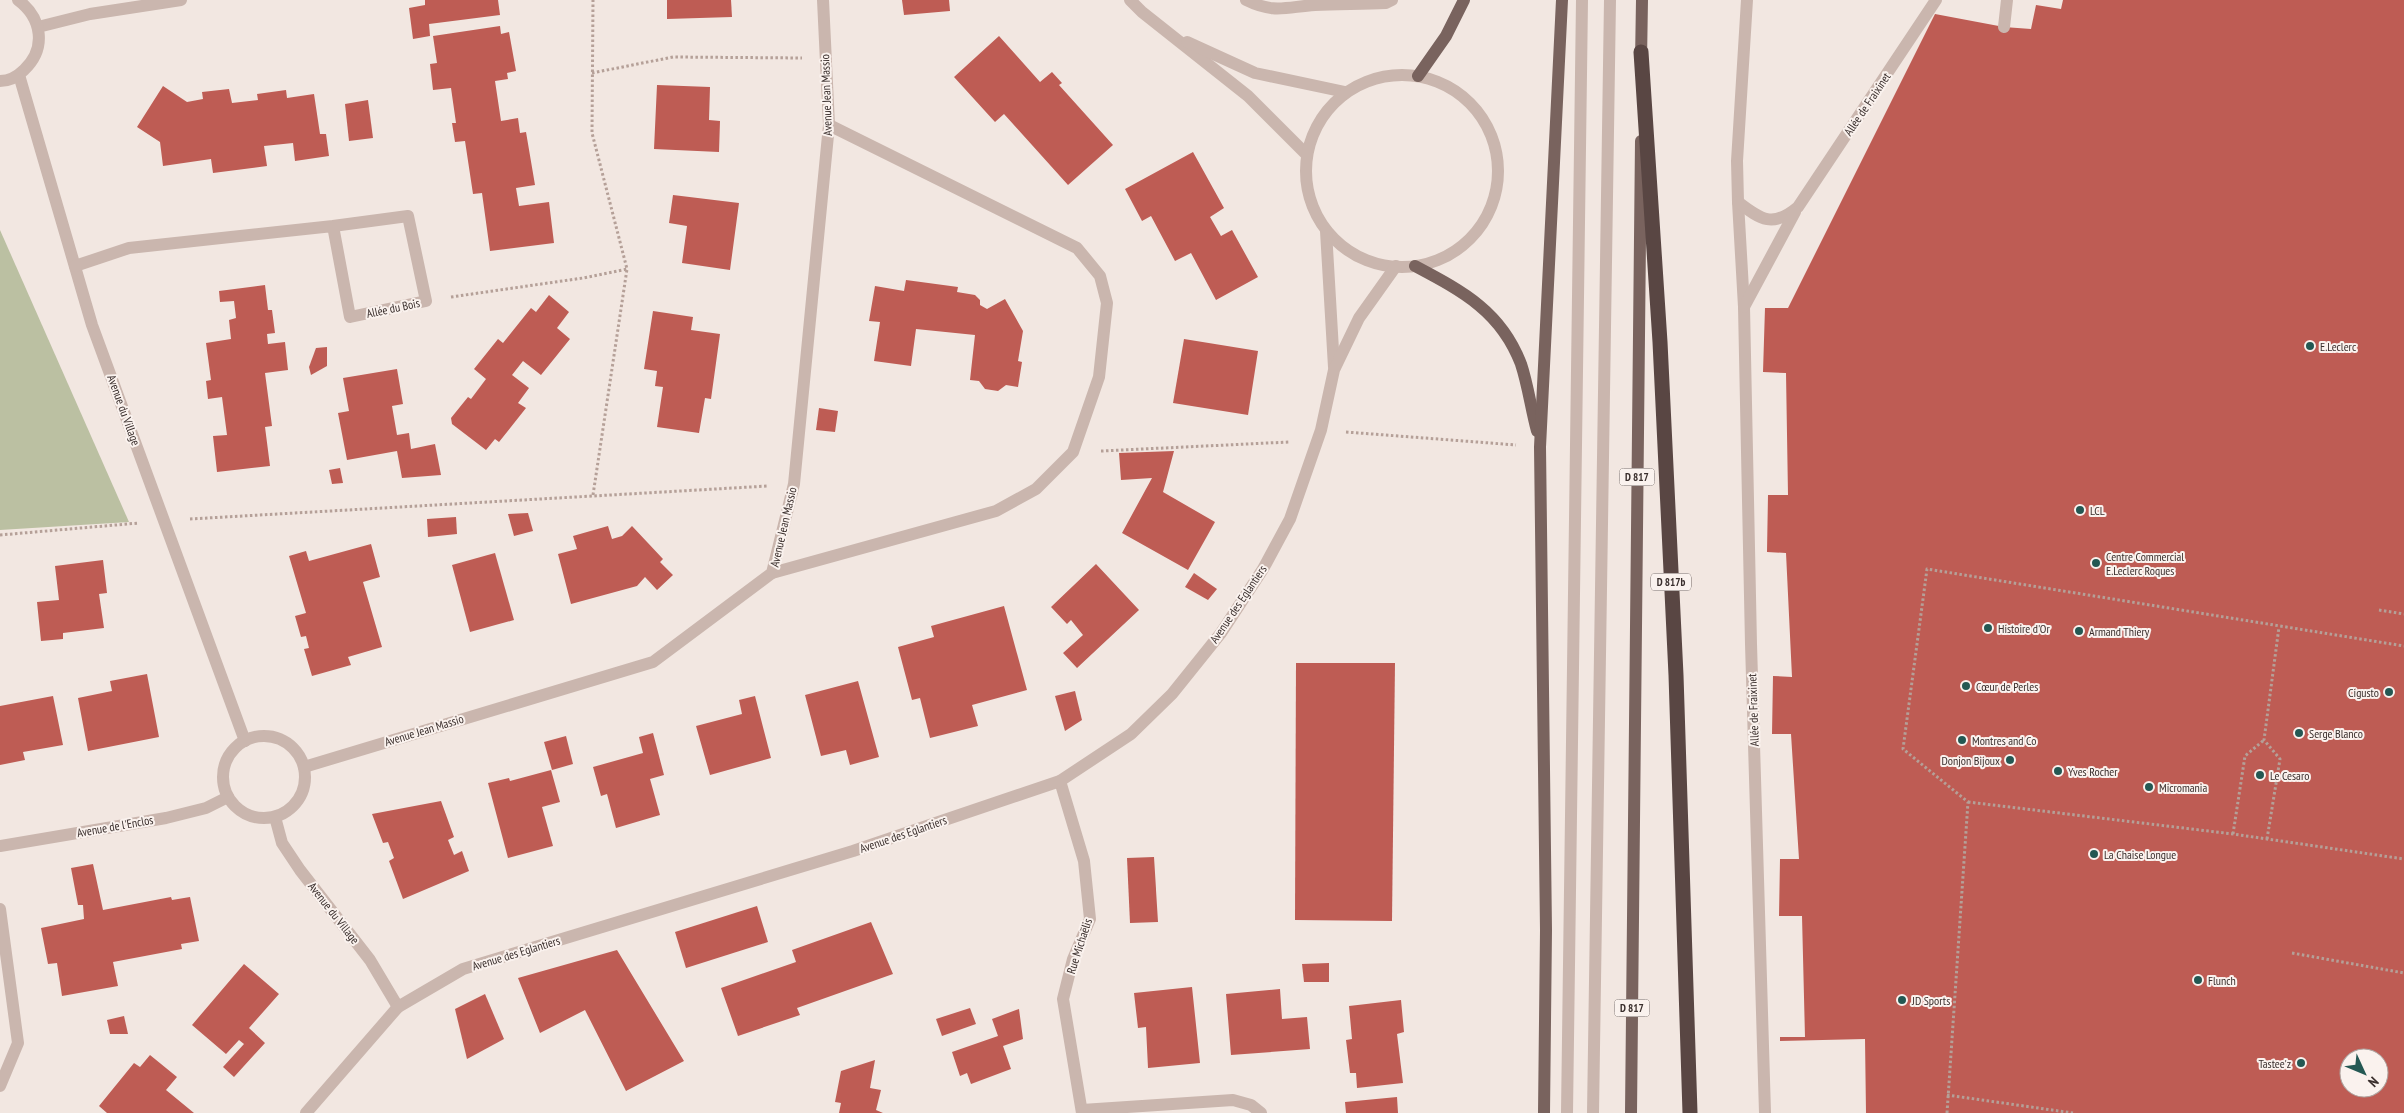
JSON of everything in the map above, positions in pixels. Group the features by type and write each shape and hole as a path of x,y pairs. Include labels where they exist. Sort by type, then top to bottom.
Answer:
{"highway":[{"name":"D 817b","path":"1642,52 1660,342 1676,675 1690,1113"}],"main road":[{"path":"1418,76 1446,36 1464,0"},
{"path":"1544,1113 1546,930 1540,447 1562,0"},
{"name":"D 817","path":"1630,1113 1642,0"},
{"path":"1415,266 1457,288 1483,306 1502,329 1521,365 1540,447"}],"street":[{"path":"0,81 20,74 32,63 39,48 38,27 28,8 18,0"},
{"path":"38,27 90,14 181,0"},
{"name":"Avenue Jean Massio","path":"304,767 652,662 772,573 794,484 829,125 823,0"},
{"path":"1130,0 1169,34 1248,96 1307,155"},
{"path":"1246,0 1257,5 1280,10 1309,3 1386,3 1392,0"},
{"path":"1567,1113 1582,0"},
{"path":"1593,1113 1610,0"},
{"name":"Allée de Fraixinet","path":"1747,0 1737,161 1744,306 1750,644 1765,1113"},
{"name":"Allée de Fraixinet","path":"1744,306 1798,207 1936,0"},
{"path":"2004,27 2007,0"},
{"path":"1169,34 1255,72 1345,92"},
{"name":"Avenue du Village","path":"20,74 92,325 166,521 245,740"},
{"path":"1386,76 1418,76 1440,82 1464,97 1482,117 1494,142 1498,170 1494,197 1483,223 1465,243 1442,258 1415,266 1396,266 1362,258 1342,247 1326,231 1312,207 1306,182 1307,155 1317,125 1345,92 1386,76"},
{"path":"772,573 996,511 1036,489 1073,452 1099,377 1107,303 1100,276 1077,248 829,125"},
{"name":"Allée de Fraixinet","path":"1738,202 1752,213 1768,220 1785,218 1798,207"},
{"name":"Allée du Bois","path":"75,266 129,248 334,226 408,216 426,301 350,317 334,226"},
{"name":"Avenue des Eglantiers","path":"1326,231 1334,370"},
{"name":"Avenue des Eglantiers","path":"306,1113 398,1007 463,970 853,851 1060,781 1131,734 1172,694 1221,633 1263,569 1290,519 1321,430 1334,370 1359,318 1396,266"},
{"path":"256,736 272,736 287,742 298,753 304,767 305,784 300,798 289,810 275,817 259,819 244,814 228,798 223,782 224,765 234,748 245,740 256,736"},
{"name":"Rue Michaëlis","path":"1060,781 1084,861 1090,919 1073,959 1063,999 1082,1111"},
{"name":"Avenue de l'Enclos","path":"0,846 166,818 206,808 228,798"},
{"name":"Avenue du Village","path":"275,817 282,842 300,870 370,960 398,1007"},
{"path":"0,909 18,1043 0,1086"},
{"path":"1082,1111 1233,1100 1251,1105 1261,1113"}],"path":[{"path":"592,495 628,269 592,134 593,0"},
{"path":"592,73 673,57 825,58"},
{"path":"426,301 584,278 628,269"},
{"path":"0,535 166,521 794,484"},
{"path":"2404,646 1927,569 1903,750 1968,802 2234,834 2404,859"},
{"path":"2379,610 2404,614"},
{"path":"2234,834 2245,756 2264,740 2279,627"},
{"path":"2264,740 2280,759 2267,839"},
{"path":"1947,1113 1968,802"},
{"path":"2292,953 2404,973"},
{"path":"1947,1095 2073,1113"}],"green space":[{"path":"0,230 129,522 0,530"}],"building":[{"path":"425,0 498,0 500,15 429,24 430,36 413,39 409,8 425,5"},
{"path":"667,0 731,0 732,17 667,19"},
{"path":"902,0 949,0 950,11 904,15"},
{"name":"Centre Commercial E.Leclerc Roques","path":"2063,0 2404,0 2404,1113 1866,1113 1865,1039 1780,1041 1780,1037 1805,1037 1802,916 1779,916 1780,859 1799,859 1791,734 1772,734 1773,676 1792,677 1786,553 1767,552 1768,495 1788,495 1786,373 1763,372 1765,308 1788,308 1935,14 2004,27 2031,29 2036,5 2061,9"},
{"path":"500,26 501,34 509,32 516,71 507,73 508,79 495,81 501,121 518,118 520,133 526,132 535,185 516,188 519,206 549,202 554,243 490,251 482,193 473,194 465,141 455,142 452,123 456,123 451,88 433,90 430,64 437,63 433,36"},
{"path":"999,36 1040,82 1052,72 1062,83 1059,85 1113,145 1068,185 1004,114 995,122 954,77"},
{"path":"657,85 710,87 709,120 720,121 719,152 654,149"},
{"path":"163,86 187,102 203,99 202,92 229,89 232,103 258,100 257,94 286,90 287,98 314,94 320,134 326,134 329,156 295,161 293,143 264,146 267,166 213,173 211,159 163,166 160,142 137,127"},
{"path":"368,100 373,138 349,141 345,104"},
{"path":"1193,152 1224,208 1210,217 1221,236 1232,230 1258,277 1216,300 1191,253 1175,261 1151,216 1142,221 1125,189"},
{"path":"673,195 739,203 730,270 682,263 687,226 669,223"},
{"path":"906,280 958,287 957,292 975,295 980,300 980,305 987,309 1005,299 1023,331 1018,361 1022,362 1018,387 1006,385 998,391 985,389 979,381 970,380 975,335 916,329 911,366 874,361 880,322 869,321 875,286 904,291"},
{"path":"265,285 268,310 272,310 275,333 267,334 268,344 285,342 288,370 265,373 272,426 265,427 270,466 217,472 213,436 227,435 222,397 208,399 206,381 211,380 206,343 231,339 229,320 236,318 234,301 220,302 219,291"},
{"path":"549,295 569,312 557,328 570,339 541,375 523,361 512,375 529,388 518,403 526,408 499,442 495,439 486,450 452,424 451,418 468,397 471,399 486,379 474,369 498,339 503,343 531,308 536,312"},
{"path":"653,311 693,317 691,330 720,334 711,399 705,398 699,433 657,427 663,387 655,386 657,371 644,369"},
{"path":"1184,339 1258,351 1248,415 1173,403"},
{"path":"327,347 327,366 311,375 309,367 316,348"},
{"path":"397,369 403,404 392,406 397,435 409,433 411,449 435,444 441,475 402,478 397,451 347,460 338,413 349,411 343,378"},
{"path":"819,408 838,411 835,432 816,430"},
{"path":"1174,451 1163,492 1215,522 1188,570 1122,533 1152,478 1121,480 1119,453"},
{"path":"340,468 343,483 332,484 329,470"},
{"path":"528,513 533,531 514,536 508,514"},
{"path":"456,517 457,534 428,537 427,519"},
{"path":"608,526 612,539 622,536 632,526 663,559 660,562 673,575 657,590 645,577 637,586 571,604 558,554 577,549 573,536"},
{"path":"371,544 380,577 363,582 382,647 348,657 351,665 312,676 304,649 309,648 306,636 301,637 295,616 306,613 289,556 306,551 309,561"},
{"path":"495,553 514,620 470,632 452,565"},
{"path":"103,560 107,593 99,594 104,628 63,633 63,639 41,641 37,602 59,600 55,566"},
{"path":"1096,564 1139,610 1077,668 1063,653 1083,635 1071,620 1067,624 1051,607"},
{"path":"1194,573 1217,589 1208,600 1185,587"},
{"path":"1004,606 1027,690 972,705 978,726 930,738 920,698 912,700 898,647 934,637 931,626"},
{"path":"1296,663 1395,663 1392,921 1295,920"},
{"path":"147,674 159,737 88,751 78,698 112,691 110,681"},
{"path":"858,681 879,757 850,765 846,750 821,756 805,695"},
{"path":"1075,691 1082,720 1065,731 1055,696"},
{"path":"53,696 63,745 23,752 25,760 0,765 0,706"},
{"path":"755,696 771,758 710,775 696,726 742,714 739,700"},
{"path":"653,733 664,775 650,779 660,815 616,828 607,794 601,796 593,767 643,753 639,737"},
{"path":"566,736 573,764 552,770 544,742"},
{"path":"551,770 560,802 542,807 553,846 508,858 488,783 509,778 510,781"},
{"path":"441,801 454,837 448,840 454,855 462,851 469,871 403,899 389,861 394,858 388,842 383,843 372,814"},
{"path":"1154,857 1158,922 1130,923 1127,858"},
{"path":"93,864 103,910 171,897 172,900 190,897 199,941 181,944 182,949 113,962 118,986 62,996 57,963 48,964 41,928 84,919 83,905 78,905 71,868"},
{"path":"757,906 768,942 686,968 675,932"},
{"path":"871,922 893,974 797,1008 800,1015 738,1036 721,988 796,962 792,950"},
{"path":"617,950 684,1061 626,1091 585,1010 540,1033 518,978"},
{"path":"1329,963 1329,982 1304,982 1302,964"},
{"path":"244,964 279,994 249,1028 265,1043 234,1077 223,1067 244,1044 239,1040 226,1054 192,1025"},
{"path":"1192,987 1200,1063 1148,1068 1146,1027 1138,1028 1134,993"},
{"path":"1280,989 1282,1019 1307,1017 1310,1049 1231,1055 1226,994"},
{"path":"485,994 504,1039 467,1059 455,1009"},
{"path":"1401,1000 1404,1032 1397,1034 1403,1083 1357,1088 1356,1073 1350,1073 1346,1040 1352,1039 1349,1006"},
{"path":"970,1008 976,1024 942,1036 936,1019"},
{"path":"1019,1009 1023,1039 1003,1046 1011,1069 971,1084 967,1073 960,1076 952,1052 998,1036 992,1019"},
{"path":"124,1016 128,1034 110,1034 107,1020"},
{"path":"150,1055 177,1077 166,1090 194,1113 107,1113 99,1106 134,1063 140,1067"},
{"path":"875,1060 870,1088 881,1090 876,1110 883,1113 839,1113 841,1103 835,1102 841,1071"},
{"path":"1397,1097 1398,1113 1346,1113 1345,1102"}],"place":[{"name":"E.Leclerc","path":"2310,346"},
{"name":"LCL","path":"2080,510"},
{"name":"Centre Commercial E.Leclerc Roques","path":"2096,563"},
{"name":"Histoire d'Or","path":"1988,628"},
{"name":"Armand Thiery","path":"2079,631"},
{"name":"Cœur de Perles","path":"1966,686"},
{"name":"Cigusto","path":"2389,692"},
{"name":"Serge Blanco","path":"2299,733"},
{"name":"Montres and Co","path":"1962,740"},
{"name":"Donjon Bijoux","path":"2010,760"},
{"name":"Yves Rocher","path":"2058,771"},
{"name":"Le Cesaro","path":"2260,775"},
{"name":"Micromania","path":"2149,787"},
{"name":"La Chaise Longue","path":"2094,854"},
{"name":"Flunch","path":"2198,980"},
{"name":"JD Sports","path":"1902,1000"},
{"name":"Tastee'z","path":"2301,1063"}]}
